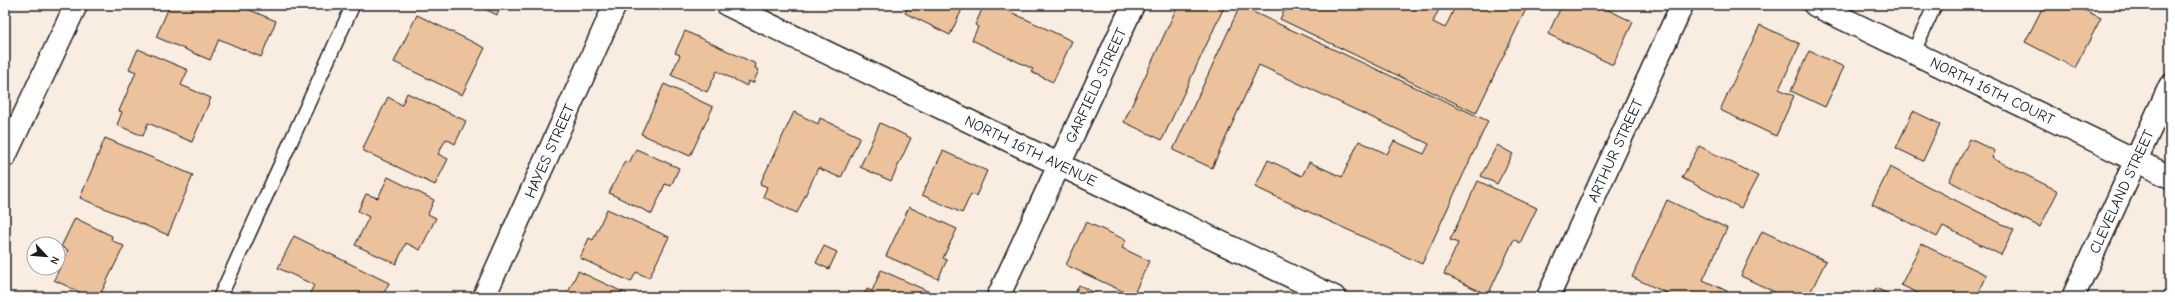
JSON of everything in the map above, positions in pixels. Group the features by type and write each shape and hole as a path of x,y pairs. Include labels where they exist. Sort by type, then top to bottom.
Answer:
{"street":[{"path":"5,156 76,5"},
{"name":"HAYES STREET","path":"484,297 615,5"},
{"name":"NORTH 16TH AVENUE","path":"728,5 1334,297"},
{"name":"GARFIELD STREET","path":"998,297 1133,5"},
{"name":"ARTHUR STREET","path":"1548,297 1682,5"},
{"name":"NORTH 16TH COURT","path":"1815,5 2170,177"},
{"name":"CLEVELAND STREET","path":"2073,297 2170,86"}],"lane":[{"path":"220,297 353,5"},
{"path":"1913,52 1935,5"}],"building":[{"path":"170,5 238,5 276,21 261,57 219,39 210,60 156,37"},
{"path":"477,5 502,5 497,15"},
{"path":"909,5 964,5 950,35 905,13"},
{"path":"984,5 996,5 1072,41 1053,82 1031,72 1033,69 972,40 978,27 975,25"},
{"path":"1178,5 1225,5 1162,140 1124,122"},
{"path":"1287,5 1441,5 1433,22 1445,28 1456,5 1528,5 1476,113 1280,19"},
{"path":"1562,5 1598,5 1633,22 1613,65 1548,34"},
{"path":"2044,5 2074,5 2101,18 2075,68 2025,42"},
{"path":"1240,6 1488,121 1422,264 1255,187 1268,160 1302,176 1309,162 1342,177 1359,141 1387,154 1394,141 1424,154 1429,144 1259,65 1212,168 1173,150"},
{"path":"417,15 485,48 462,95 394,62"},
{"path":"1760,25 1800,44 1779,89 1794,96 1776,136 1720,110"},
{"path":"685,31 756,64 755,68 759,70 753,83 748,81 747,86 717,71 707,92 671,75 680,55 675,53"},
{"path":"138,49 188,70 181,85 211,98 192,142 148,123 143,136 117,125 122,112 119,111 136,72 129,69"},
{"path":"1809,51 1844,67 1825,107 1791,91"},
{"path":"664,84 713,107 690,156 641,134"},
{"path":"407,93 466,121 455,144 446,139 438,154 448,159 435,185 362,150 388,97 402,105"},
{"path":"1913,111 1940,124 1923,161 1896,148"},
{"path":"794,112 818,124 820,118 860,137 841,178 818,168 797,213 763,197 767,187 760,184"},
{"path":"880,123 911,138 891,181 860,167"},
{"path":"105,138 193,175 168,235 80,198"},
{"path":"1970,139 1995,151 1992,158 2058,191 2040,227 1949,181"},
{"path":"1497,145 1513,154 1497,184 1481,176"},
{"path":"1699,146 1758,176 1741,208 1682,178"},
{"path":"636,149 679,168 671,186 665,184 652,214 609,193 625,161 629,163"},
{"path":"943,151 987,171 976,196 971,194 962,213 922,195"},
{"path":"1890,167 2014,230 2001,255 1943,226 1937,237 1872,204"},
{"path":"388,177 434,200 428,214 436,218 420,250 406,243 396,264 355,245 369,217 358,211 366,194 378,198"},
{"path":"1478,181 1537,208 1520,243 1514,239 1488,295 1444,274 1458,243 1450,240"},
{"path":"1667,200 1727,228 1703,280 1727,291 1724,297 1675,297 1632,277"},
{"path":"909,207 957,229 943,258 947,260 938,279 886,256"},
{"path":"607,209 669,237 649,278 636,272 631,282 580,258 589,238 593,240"},
{"path":"75,218 112,236 111,240 124,246 99,297 90,297 54,280 56,276 66,276 66,254 68,250 66,249 66,237"},
{"path":"1086,222 1126,240 1122,248 1149,261 1133,296 1066,265"},
{"path":"1762,231 1826,261 1808,297 1785,297 1741,276"},
{"path":"294,236 389,283 382,297 308,297 314,285 278,268"},
{"path":"1921,244 1987,275 1977,297 1926,297 1901,285"},
{"path":"824,246 837,252 829,269 816,263"},
{"path":"881,270 934,294 933,297 863,297 867,289 872,291"},
{"path":"578,271 627,294 626,297 566,297"},
{"path":"2170,280 2170,297 2162,297"},
{"path":"1079,285 1103,297 1073,297"},
{"path":"1876,288 1894,297 1871,297"}]}
